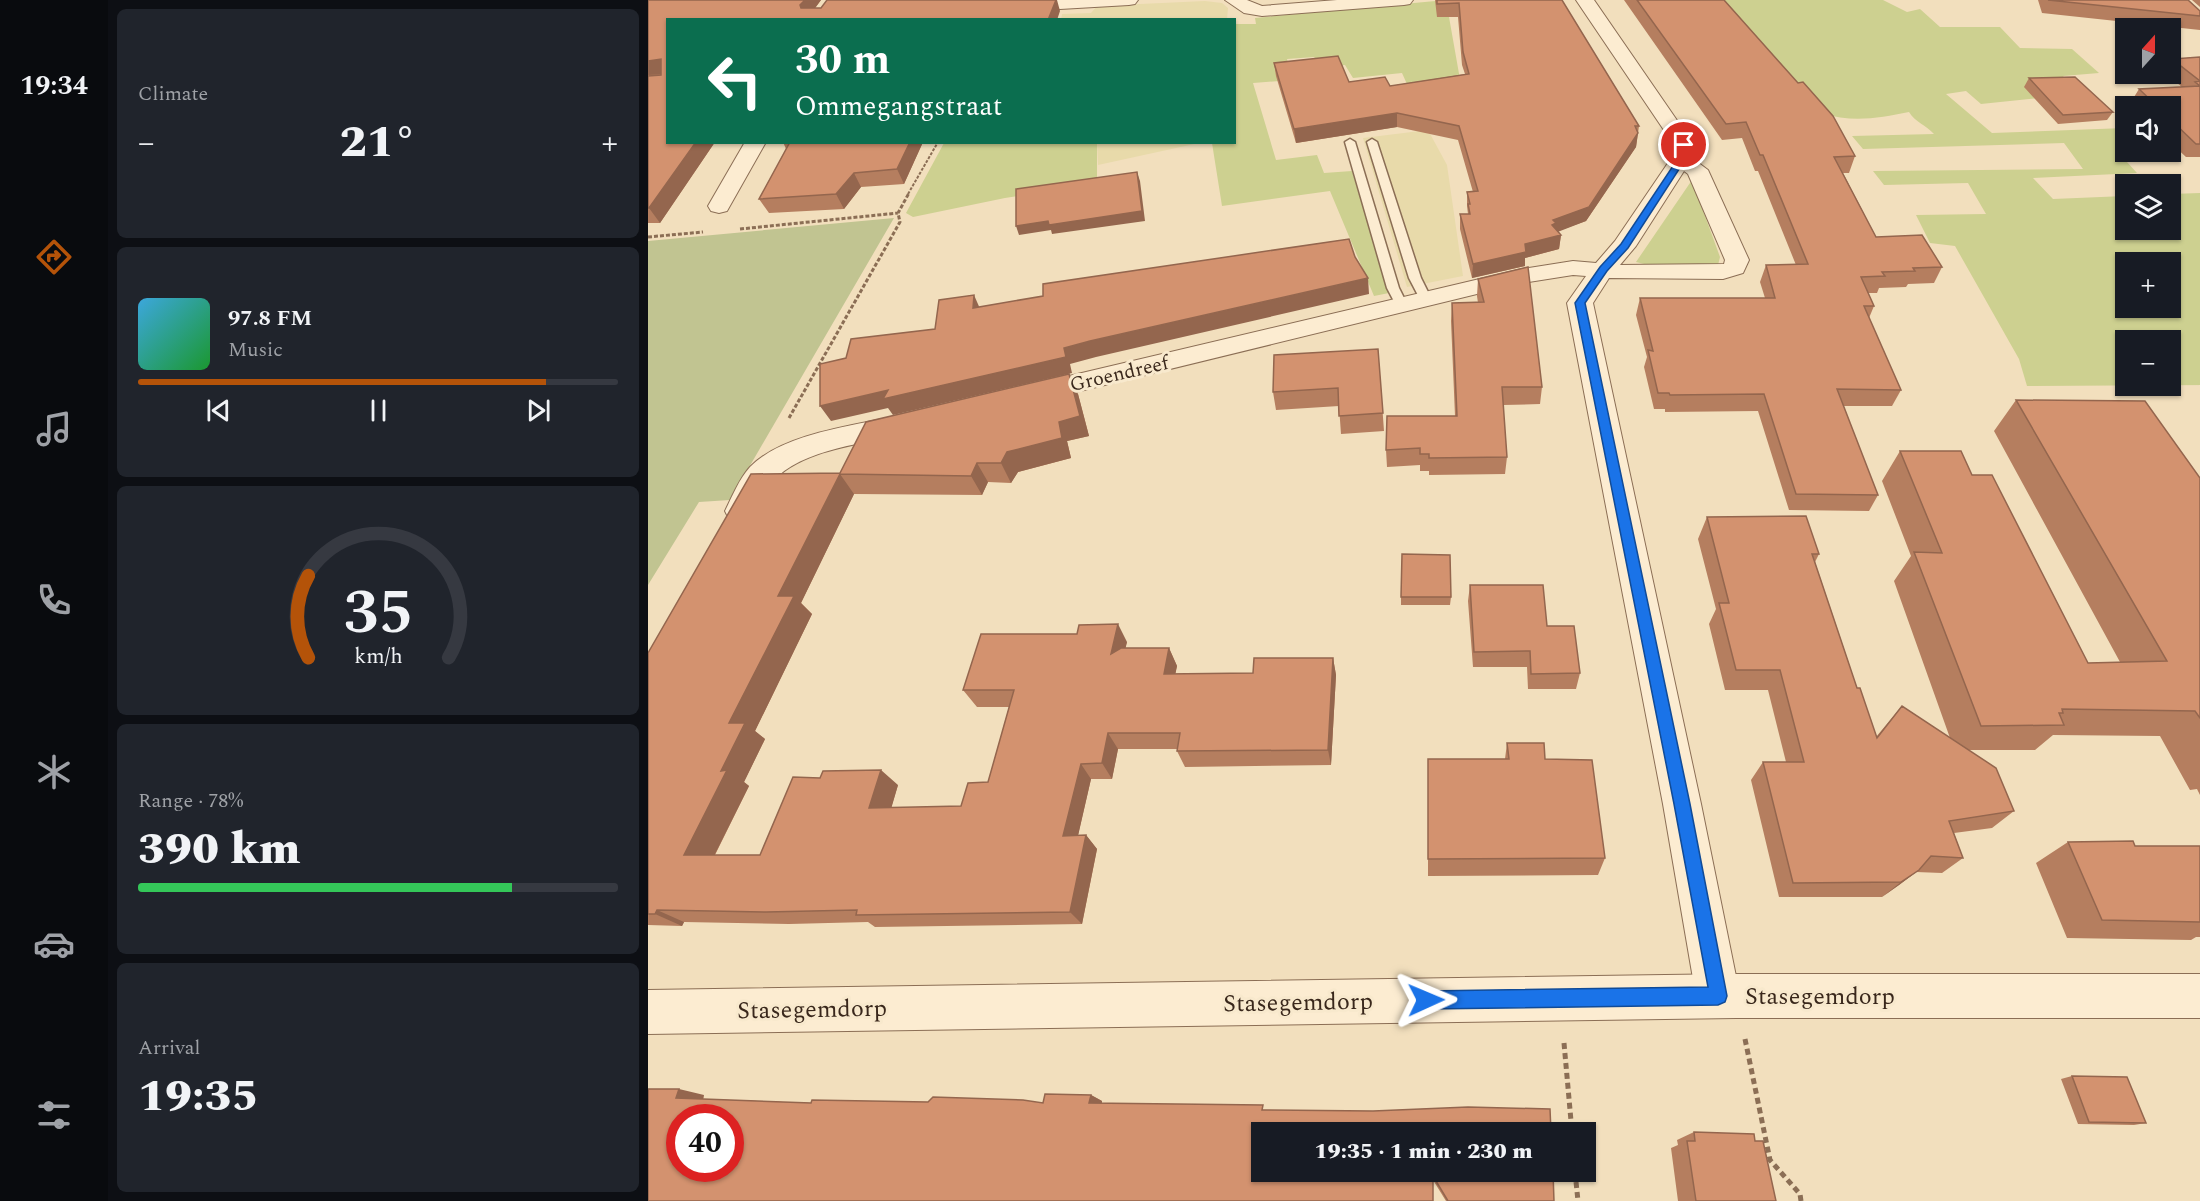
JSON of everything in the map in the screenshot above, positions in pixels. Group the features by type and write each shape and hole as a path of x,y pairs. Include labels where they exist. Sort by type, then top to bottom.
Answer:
{"street":[{"path":"1060,4 1130,0"},
{"path":"1234,0 1250,9 1262,11 1404,0"},
{"path":"1585,0 1684,145 1681,160 1624,246 1603,269 1580,303 1682,804 1727,996"},
{"path":"719,206 755,144"},
{"name":"Groendreef","path":"1010,399 1533,275 1573,268 1632,273 1723,272 1734,268 1737,260 1697,170 1681,160"},
{"path":"724,540 761,474 778,461 803,448 930,418"},
{"name":"Stasegemdorp","path":"648,1012 1727,996 2200,996"}],"lane":[{"path":"1350,142 1393,288 1414,303"},
{"path":"1372,142 1415,278 1414,303"}],"path":[{"path":"778,461 776,449 781,432 900,222 898,213 937,144"},
{"path":"713,231 724,212 719,206"},
{"path":"648,237 898,213"},
{"path":"1727,996 1770,1160 1800,1194 1801,1201"},
{"path":"1560,998 1571,1122"},
{"path":"1576,1182 1578,1201"}],"shaded area":[{"path":"1205,1 1222,3 1228,8 1227,18 1061,18 1062,14 1091,13 1097,6"},
{"path":"1428,130 1447,165 1463,276 1407,287 1363,138"},
{"path":"1097,144 1194,144 1098,165"}],"green space":[{"path":"1446,0 1461,85 1411,93 1402,73 1353,78 1345,65 1324,68 1314,57 1287,59 1292,80 1253,83 1276,160 1317,155 1324,173 1352,171 1389,293 1374,296 1330,191 1222,206 1212,144 1236,144 1236,24 1256,24 1255,18"},
{"path":"1714,0 1883,0 1907,12 1920,9 1940,27 2000,27 2020,48 2072,49 2099,73 2063,76 2077,94 1981,104 1966,91 1946,94 1992,133 2115,128 2115,162 2127,162 2137,173 2033,178 2053,199 2115,196 2115,240 2181,240 2181,194 2200,193 2200,385 2181,385 2181,330 2115,330 2115,385 2027,386 2019,359 1955,246 1930,243 1916,215 1986,214 1968,183 1884,185 1873,171 2083,169 2064,143 1863,149 1852,136 1934,134 1909,112 1876,118 1855,119 1822,113"},
{"path":"943,144 1097,144 1097,183 1005,198 913,217 906,213"},
{"path":"1692,180 1720,257 1718,265 1652,266 1636,262"},
{"path":"894,218 730,500 699,502 648,585 648,241"}],"building":[{"path":"648,0 805,0 800,5 801,8 821,8 827,0 1056,0 1049,18 666,18 666,144 695,144 649,208 648,76 661,75 661,59 648,61"},
{"path":"1437,0 1562,0 1639,126 1635,126 1638,133 1589,207 1553,220 1556,223 1552,225 1561,235 1525,244 1526,252 1473,264 1460,214 1470,214 1467,192 1478,191 1459,126 1397,113 1294,129 1274,63 1338,56 1349,82 1385,77 1390,86 1469,74 1463,52 1459,3 1437,4"},
{"path":"1637,0 1724,0 1798,83 1803,82 1833,116 1855,156 1834,157 1876,237 1922,235 1942,267 1913,268 1915,271 1882,272 1885,276 1861,277 1874,306 1864,306 1901,390 1837,389 1878,495 1796,494 1764,394 1670,395 1669,393 1658,393 1648,350 1653,351 1640,298 1775,298 1766,265 1808,264 1763,155 1760,155 1746,122 1726,124"},
{"path":"2048,0 2188,0 2200,11 2200,16"},
{"path":"2200,57 2200,81 2181,66 2181,58"},
{"path":"2075,77 2113,112 2063,115 2029,78"},
{"path":"2200,86 2200,144 2196,144 2181,130 2181,96 2146,96 2139,89"},
{"path":"789,144 909,144 897,169 854,173 836,194 759,199"},
{"path":"1137,172 1142,211 1049,225 1048,221 1016,226 1016,189"},
{"path":"1349,239 1355,257 1368,278 1090,341 1064,348 1066,357 883,399 888,390 820,406 820,364 846,358 851,339 935,329 939,300 974,295 973,308 1043,296 1043,284"},
{"path":"1528,267 1542,387 1502,387 1507,457 1429,458 1429,454 1420,454 1420,448 1386,450 1387,416 1457,416 1452,303 1484,302 1478,279"},
{"path":"1378,349 1383,413 1339,416 1338,388 1273,392 1274,355"},
{"path":"1069,374 1080,416 1059,422 1062,438 1007,452 1001,463 977,463 971,476 840,474 778,596 794,596 729,723 745,723 721,771 727,770 684,855 760,855 793,777 820,778 823,771 881,770 869,808 961,806 968,783 988,782 1014,690 963,690 981,634 1077,634 1079,625 1118,624 1111,654 1121,648 1169,648 1164,674 1253,673 1254,658 1333,658 1328,750 1177,751 1180,733 1108,733 1102,763 1081,764 1063,836 1086,835 1070,912 856,915 857,910 766,912 657,910 655,914 648,914 648,653 751,474 840,473 866,422"},
{"path":"2016,400 2145,401 2200,478 2200,718 2195,711 2062,709 2063,713 2059,713 2064,725 1981,726 1914,552 1942,553 1900,451 1961,451 1972,475 1992,475 2088,663 2167,661"},
{"path":"1806,516 1819,554 1812,554 1857,688 1860,688 1877,738 1902,706 1996,768 2014,811 1949,821 1963,858 1931,856 1919,870 1901,882 1793,883 1763,762 1804,762 1780,670 1736,670 1719,603 1729,603 1707,517"},
{"path":"1402,554 1450,555 1451,597 1401,597"},
{"path":"1470,585 1543,585 1547,626 1574,626 1580,673 1531,674 1530,651 1474,652"},
{"path":"1507,743 1544,743 1545,759 1592,760 1605,858 1428,859 1428,759 1509,759"},
{"path":"2133,841 2135,846 2200,846 2200,922 2102,920 2068,842"},
{"path":"2072,1076 2127,1077 2146,1123 2089,1122"},
{"path":"648,1089 679,1089 676,1098 811,1103 812,1100 928,1102 933,1097 1023,1100 1043,1103 1045,1094 1091,1095 1089,1103 1263,1105 1262,1110 1373,1111 1468,1107 1550,1109 1551,1122 1251,1122 1251,1182 1433,1182 1433,1201 648,1201"},
{"path":"1694,1132 1754,1134 1755,1141 1763,1141 1776,1201 1696,1201 1687,1141 1695,1141"},
{"path":"1437,1182 1553,1182 1554,1201 1448,1201"}],"route":[{"path":"1426,1000 1718,996 1682,804 1580,303 1603,269 1624,246 1681,160 1684,145"}]}
